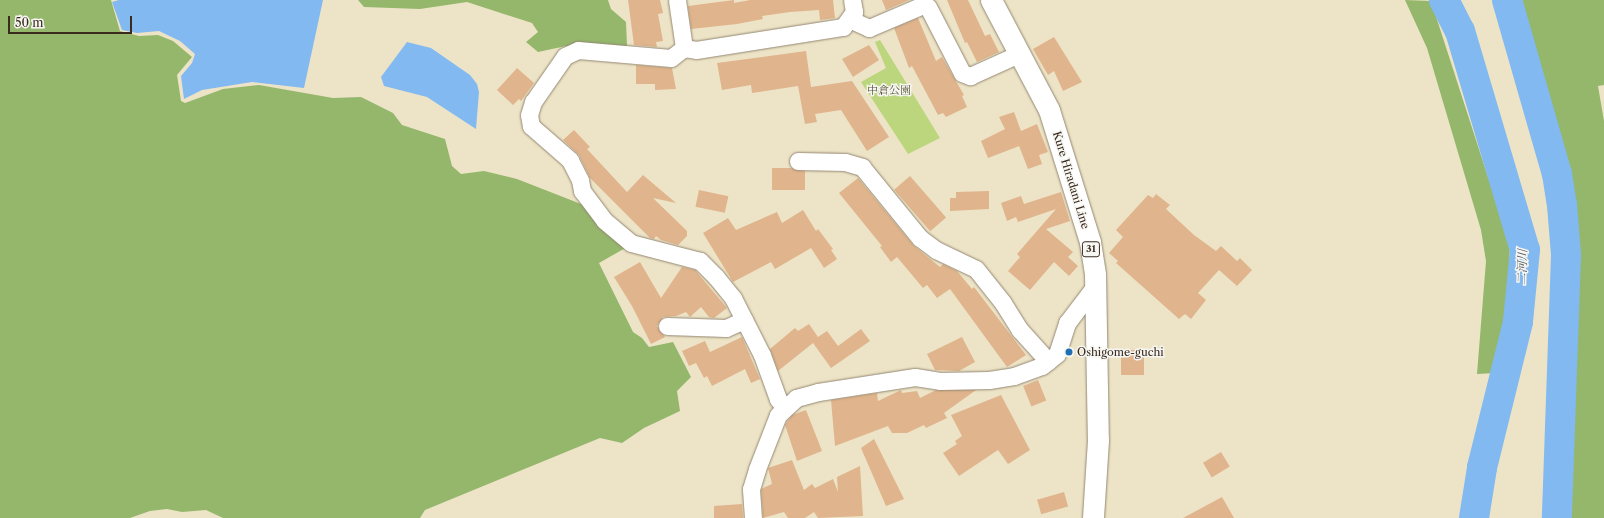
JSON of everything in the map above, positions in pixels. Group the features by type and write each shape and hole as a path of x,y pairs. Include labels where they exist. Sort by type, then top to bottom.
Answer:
{"main road":[{"name":"Kure Hiradani Line","path":"991,0 1049,110 1090,242 1095,286 1098,440 1093,518"}],"street":[{"path":"676,0 684,48"},
{"path":"784,407 778,399 762,354 733,298 700,261 631,243 604,220 582,191 580,180 570,160 531,126 529,115 533,102 565,56 578,50 671,58 684,48 696,50 843,27 854,12 852,0"},
{"path":"849,19 869,28 923,6 928,7 962,73 970,76 1019,54"},
{"path":"798,161 845,162 862,167 920,238 936,250 976,269 1003,303 1020,330 1048,361"},
{"path":"753,518 751,490 756,469 784,407 796,398 818,392 915,377 940,381 989,380 1014,376 1048,361 1057,354 1067,323 1095,286"},
{"path":"667,326 726,328 744,320"}],"green space":[{"path":"0,0 111,0 120,31 139,36 158,35 173,41 192,57 177,75 181,101 185,103 223,89 259,85 333,98 361,97 393,113 402,125 445,139 452,166 461,174 484,171 517,179 581,204 627,247 599,263 633,332 642,338 649,347 673,342 691,377 677,391 680,411 644,428 622,443 600,438 425,510 420,518 223,518 206,510 182,512 167,509 150,511 130,518 0,518"},
{"path":"358,0 608,0 611,9 626,22 627,46 566,46 538,52 526,42 538,32 532,23 467,2 420,9 364,7"},
{"path":"1405,0 1431,1 1510,245 1508,299 1495,373 1477,374 1486,261 1481,230 1427,48"},
{"path":"1521,0 1604,0 1604,85 1598,86 1604,121 1604,518 1560,518 1575,229 1560,146"},
{"name":"中倉公園","path":"880,40 940,138 908,154 861,82 886,68 875,42"}],"water":[{"path":"119,0 323,0 304,88 252,82 202,90 184,99 181,76 192,63 195,54 180,41 159,31 137,33 122,30 112,2"},
{"path":"407,42 431,48 470,75 477,84 479,92 476,129 427,97 384,86 381,77"}],"building":[{"path":"628,0 660,0 663,13 658,14 663,41 656,42 657,47 634,45"},
{"path":"734,0 734,3 750,0 833,0 835,18 820,20 819,10 790,12 762,16 763,19 737,24 691,29 688,6"},
{"path":"882,0 909,0 886,10"},
{"path":"947,0 968,0 985,36 990,34 999,52 977,62 967,42 965,43"},
{"path":"918,18 936,61 942,57 964,95 962,96 967,107 946,117 943,113 938,115 912,66 909,68 894,28"},
{"path":"1054,37 1082,82 1063,91 1054,71 1048,75 1033,49"},
{"path":"869,45 879,60 853,77 842,59"},
{"path":"806,51 811,87 852,81 889,137 867,151 841,110 815,114 817,122 805,124 798,86 752,93 751,85 722,90 717,63"},
{"path":"636,65 672,68 676,89 655,90 655,84 636,84"},
{"path":"517,68 534,83 521,101 519,99 513,105 497,90"},
{"path":"1014,112 1021,131 1037,124 1048,152 1039,155 1042,164 1028,169 1019,146 988,158 981,141 1005,129 999,117"},
{"path":"574,130 590,147 587,149 627,192 643,175 676,203 653,198 687,231 687,236 678,245 661,240 656,236 654,239 650,238 590,178 579,155 563,140"},
{"path":"772,168 791,168 805,171 805,190 772,190"},
{"path":"910,176 946,218 930,231 894,190"},
{"path":"858,178 914,246 940,267 943,264 957,271 972,289 974,287 1026,355 1007,367 950,289 937,298 927,285 923,288 897,257 891,262 880,247 882,246 839,193"},
{"path":"699,190 728,196 725,213 695,207"},
{"path":"989,191 989,209 950,211 950,198 956,198 956,192"},
{"path":"1061,192 1070,221 1046,229 1073,252 1068,257 1078,266 1069,276 1054,262 1030,290 1008,271 1020,257 1017,254 1056,209 1018,222 1016,217 1007,221 1001,203 1021,196 1024,204"},
{"path":"1156,194 1170,205 1166,209 1194,235 1216,251 1221,246 1237,261 1240,258 1252,270 1237,286 1219,270 1198,293 1206,300 1191,319 1185,314 1179,319 1116,263 1118,261 1109,253 1123,237 1116,230 1148,195 1153,198"},
{"path":"803,210 816,231 818,229 833,249 831,250 837,259 824,268 811,248 775,269 771,262 733,282 703,233 728,218 736,230 777,212 782,223"},
{"path":"640,262 661,298 682,267 695,270 727,308 714,318 709,317 701,307 690,317 686,312 676,316 663,317 657,326 665,337 651,344 632,306 614,277"},
{"path":"809,324 818,337 827,331 838,346 861,329 870,341 831,368 813,343 778,371 770,349 795,328 798,331"},
{"path":"742,337 760,379 751,383 745,369 712,386 707,376 704,378 696,363 689,366 682,351 705,341 710,352"},
{"path":"962,337 975,362 959,371 935,370 927,354"},
{"path":"1121,350 1144,350 1144,375 1121,375"},
{"path":"1038,380 1046,400 1031,406 1023,386"},
{"path":"901,390 902,393 917,391 920,398 936,390 976,390 944,413 947,418 926,428 924,425 907,433 892,433 888,426 835,446 831,400 877,393 878,401"},
{"path":"1001,395 1030,450 1008,464 998,450 959,476 943,453 957,444 955,441 962,436 951,415"},
{"path":"806,410 822,451 797,461 785,425 792,415"},
{"path":"874,439 904,499 886,506 861,448"},
{"path":"1221,452 1230,467 1212,477 1203,463"},
{"path":"792,460 804,490 812,484 815,488 833,479 838,492 837,477 860,466 863,516 818,518 814,512 805,518 788,518 784,512 763,518 761,489 772,484 768,468"},
{"path":"1064,492 1068,506 1041,514 1037,500"},
{"path":"1222,497 1234,518 1183,518"},
{"path":"742,504 743,518 714,518 714,506"}],"waterway":[{"name":"二河川","path":"1444,0 1460,31 1525,250 1518,322 1482,468 1474,518"},
{"path":"1507,0 1557,174 1562,205 1566,255 1557,518"}],"place":[{"name":"Oshigome-guchi","path":"1069,352"}]}
